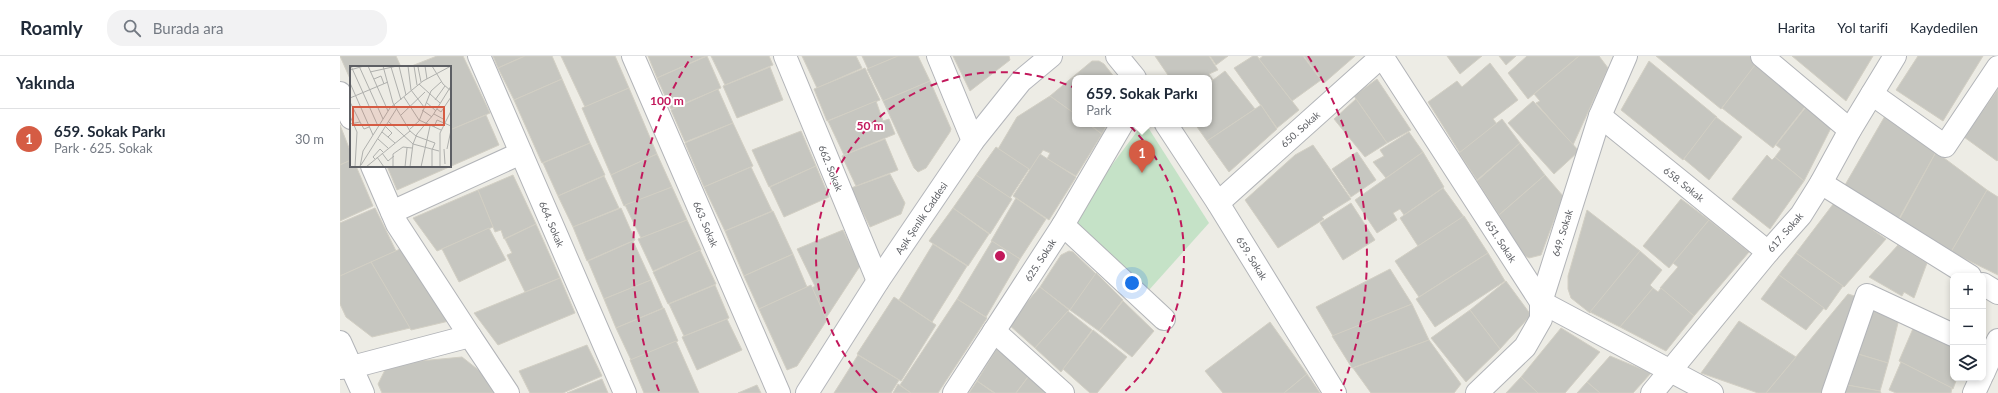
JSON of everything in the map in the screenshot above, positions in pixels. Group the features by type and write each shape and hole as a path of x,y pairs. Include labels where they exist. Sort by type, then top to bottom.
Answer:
{"street":[{"name":"664. Sokak","path":"479,56 625,393"},
{"name":"663. Sokak","path":"633,56 779,393"},
{"name":"662. Sokak","path":"785,56 878,281"},
{"path":"938,56 973,141"},
{"name":"Aşık Şenlik Caddesi","path":"807,393 878,281 973,141 1022,81 1051,56"},
{"path":"1118,56 1133,75"},
{"name":"650. Sokak","path":"1218,203 1382,56"},
{"name":"651. Sokak","path":"1382,56 1541,302 1712,393"},
{"path":"1762,56 1850,130"},
{"name":"617. Sokak","path":"1652,393 1768,252 1801,215 1895,56"},
{"name":"649. Sokak","path":"1477,393 1525,347 1541,319 1541,302 1600,116 1623,57"},
{"path":"1872,94 1945,146 1998,67"},
{"path":"340,93 350,116"},
{"name":"658. Sokak","path":"1600,116 1768,252"},
{"name":"625. Sokak","path":"954,393 1063,226 1120,127"},
{"name":"659. Sokak","path":"1168,127 1218,203 1335,393"},
{"path":"392,212 521,153"},
{"path":"372,167 397,224 508,393"},
{"path":"1821,183 1965,273"},
{"path":"1063,226 1164,319"},
{"path":"1986,286 1998,293"},
{"path":"1833,393 1867,295 1950,334"},
{"path":"994,331 1063,393"},
{"path":"346,367 470,336"},
{"path":"340,342 346,367 363,393"},
{"path":"1986,366 1993,349"},
{"path":"1974,393 1980,381"}],"green space":[{"path":"1149,129 1209,223 1149,290 1073,227 1074,216 1138,130"}],"building":[{"path":"340,56 396,56 401,66 350,66 350,79"},
{"path":"437,56 463,56 490,113 451,130 451,66 412,66"},
{"path":"493,56 525,56 498,68"},
{"path":"525,56 552,56 562,79 514,100 498,68"},
{"path":"561,56 615,56 629,88 585,107"},
{"path":"648,56 706,56 657,78"},
{"path":"707,56 721,88 671,109 657,78"},
{"path":"711,56 769,56 773,65 725,85"},
{"path":"802,56 856,56 862,68 817,88"},
{"path":"862,56 898,56 868,69"},
{"path":"898,56 918,56 930,81 883,101 867,69"},
{"path":"953,56 1009,56 1010,60 970,91"},
{"path":"1155,56 1209,56 1218,70 1209,74 1210,75 1168,75"},
{"path":"1210,56 1228,56 1216,65"},
{"path":"1253,56 1257,56 1299,110 1277,128 1234,68"},
{"path":"1263,56 1303,56 1321,80 1292,101 1259,59"},
{"path":"1304,56 1355,56 1324,83"},
{"path":"1447,56 1482,56 1460,74"},
{"path":"1499,56 1516,56 1506,65"},
{"path":"1527,56 1579,56 1528,99 1508,73"},
{"path":"1579,56 1599,56 1608,68 1573,145 1536,103 1540,101 1534,94"},
{"path":"1656,56 1750,56 1758,63 1721,109"},
{"path":"1792,56 1873,56 1846,101"},
{"path":"1918,56 1983,56 1943,121 1896,90"},
{"path":"1092,61 1099,61 1104,64 1113,75 1075,75"},
{"path":"1649,61 1717,117 1683,160 1621,110"},
{"path":"1490,63 1518,100 1493,119 1497,124 1460,153 1428,102 1457,81 1462,87"},
{"path":"1755,65 1805,107 1773,148 1722,108"},
{"path":"770,67 783,100 737,118 723,86"},
{"path":"865,68 880,100 827,121 814,89"},
{"path":"1225,71 1255,109 1207,141 1197,127 1212,127 1212,81"},
{"path":"1072,78 1072,112 1050,96"},
{"path":"562,79 590,143 542,163 514,100"},
{"path":"1377,79 1411,130 1387,143 1354,96"},
{"path":"930,81 951,129 926,168 918,172 914,168 883,101"},
{"path":"629,88 657,154 611,175 582,108"},
{"path":"718,89 733,123 685,142 671,110"},
{"path":"1998,89 1998,160 1997,161 1964,137"},
{"path":"1050,96 1072,112 1072,127 1092,127 1102,134 1076,176 1047,159 1050,153 1043,150 1030,170 998,149 1017,117"},
{"path":"1356,99 1387,143 1365,157 1334,119"},
{"path":"876,101 883,121 889,119 895,134 844,155 828,121"},
{"path":"1533,101 1579,151 1554,174 1508,123"},
{"path":"1261,105 1277,129 1229,172 1207,141"},
{"path":"1806,107 1832,126 1804,181 1775,157 1781,149 1776,145"},
{"path":"486,115 499,145 451,166 451,130"},
{"path":"1885,116 1936,152 1897,222 1845,185"},
{"path":"1716,117 1742,137 1709,180 1684,159"},
{"path":"1502,119 1520,143 1477,180 1459,153"},
{"path":"733,123 753,166 704,187 685,143"},
{"path":"340,125 350,150 350,160 340,165"},
{"path":"1093,127 1106,127 1102,134"},
{"path":"801,131 816,166 769,187 752,150"},
{"path":"1409,132 1423,152 1386,178 1373,162 1384,156 1380,150"},
{"path":"885,139 898,170 856,186 842,156"},
{"path":"590,143 605,175 558,196 543,163"},
{"path":"1520,143 1545,175 1499,215 1477,181"},
{"path":"1313,145 1351,199 1322,217 1324,219 1278,248 1245,200 1295,155"},
{"path":"996,147 1029,169 1010,198 976,175"},
{"path":"1357,152 1376,180 1351,197 1332,169"},
{"path":"1423,152 1444,187 1404,215 1400,209 1393,213 1397,220 1377,233 1355,200"},
{"path":"1936,152 1987,190 1951,252 1898,222"},
{"path":"657,154 672,187 624,206 611,175"},
{"path":"1040,154 1076,177 1049,220 1013,196"},
{"path":"1767,155 1772,160 1775,157 1804,181 1770,229 1732,199"},
{"path":"350,160 350,167 356,167 373,206 340,221 340,165"},
{"path":"816,166 829,197 784,217 770,187"},
{"path":"387,167 449,167 397,190"},
{"path":"751,167 772,211 725,231 704,187"},
{"path":"890,174 905,203 901,214 870,227 851,188"},
{"path":"513,175 536,224 504,239 501,230 495,232 478,190"},
{"path":"976,175 1012,199 990,234 953,208"},
{"path":"1545,175 1563,196 1541,255 1529,258 1522,254 1499,215"},
{"path":"604,176 619,208 573,227 558,196"},
{"path":"672,187 687,220 641,238 625,205"},
{"path":"1443,188 1464,217 1418,246 1400,218"},
{"path":"478,190 493,227 437,251 413,218"},
{"path":"1987,190 1998,197 1998,275 1951,252"},
{"path":"1016,198 1046,219 1020,259 991,241"},
{"path":"1681,199 1709,220 1669,268 1643,246"},
{"path":"1351,203 1375,240 1343,260 1320,223"},
{"path":"1834,203 1886,239 1844,287 1796,253"},
{"path":"375,208 396,251 340,276 340,223"},
{"path":"621,208 635,240 587,261 573,227"},
{"path":"953,208 989,234 968,266 929,241"},
{"path":"1587,210 1640,251 1590,313 1571,298 1568,289 1568,276"},
{"path":"773,211 793,254 744,276 725,231"},
{"path":"1464,216 1488,253 1419,297 1395,261"},
{"path":"687,220 701,250 653,271 638,239"},
{"path":"1709,220 1749,252 1694,316 1660,288 1678,267 1673,263"},
{"path":"536,224 560,278 525,292 507,255 512,253 505,239"},
{"path":"489,228 506,260 459,282 442,249"},
{"path":"843,230 860,266 826,318 812,288 815,286 797,249"},
{"path":"633,241 651,280 604,299 588,261"},
{"path":"992,241 1020,259 986,317 957,299"},
{"path":"933,244 967,266 932,322 899,300"},
{"path":"1898,245 1927,263 1914,298 1904,292 1902,296 1869,277"},
{"path":"400,249 449,321 411,330 371,262"},
{"path":"700,250 716,284 668,304 653,272"},
{"path":"1069,251 1073,252 1096,274 1070,310 1040,287 1061,255"},
{"path":"1640,251 1662,270 1650,285 1653,288 1620,327 1590,312"},
{"path":"1488,253 1505,281 1435,327 1416,299"},
{"path":"1796,253 1843,286 1826,310 1779,275"},
{"path":"793,254 807,287 759,309 744,276"},
{"path":"371,262 410,328 372,337 346,317 340,304 340,276"},
{"path":"1390,269 1412,304 1333,336 1316,307"},
{"path":"1096,273 1123,300 1099,331 1070,310"},
{"path":"1779,275 1824,308 1806,330 1761,299"},
{"path":"560,278 575,313 498,345 474,313"},
{"path":"651,280 663,308 616,328 604,299"},
{"path":"1506,281 1531,315 1500,349 1470,310"},
{"path":"715,285 729,318 684,336 669,304"},
{"path":"811,285 827,320 797,366 787,370 759,309"},
{"path":"1040,287 1069,310 1035,348 1008,324"},
{"path":"1653,288 1658,292 1661,288 1694,316 1666,351 1620,327"},
{"path":"1848,294 1861,298 1825,393 1766,393"},
{"path":"894,297 936,325 901,381 857,354"},
{"path":"957,299 987,318 938,393 911,393 900,385"},
{"path":"1123,301 1154,331 1132,357 1099,331"},
{"path":"1412,304 1429,340 1352,368 1332,336"},
{"path":"1874,305 1900,315 1888,363 1858,354"},
{"path":"664,308 678,341 631,360 616,328"},
{"path":"1470,310 1500,349 1466,382 1431,338"},
{"path":"1068,311 1092,330 1061,372 1035,348"},
{"path":"727,319 742,350 697,370 682,337"},
{"path":"1739,321 1796,357 1766,393 1758,393 1701,373"},
{"path":"1270,322 1307,374 1284,393 1223,393 1205,371"},
{"path":"1915,324 1950,341 1950,381 1956,381 1953,389 1899,361"},
{"path":"1561,328 1600,352 1565,393 1538,393 1521,377"},
{"path":"1093,330 1127,357 1097,393 1090,393 1063,369"},
{"path":"1429,340 1461,384 1454,393 1371,393 1353,368"},
{"path":"676,341 699,393 644,393 630,360"},
{"path":"587,345 602,376 563,393 530,393 519,371"},
{"path":"997,348 1031,373 1016,393 995,393 977,381"},
{"path":"1858,354 1888,363 1880,391 1847,385"},
{"path":"858,355 899,380 891,393 834,393"},
{"path":"1610,356 1651,373 1633,393 1600,393 1587,382"},
{"path":"462,357 486,376 495,393 382,393 378,384 388,364"},
{"path":"1901,362 1952,388 1951,393 1896,393 1889,390"},
{"path":"1307,374 1320,393 1284,393"},
{"path":"1028,377 1047,393 1016,393"},
{"path":"1521,377 1538,393 1506,393"},
{"path":"602,379 608,393 567,393"},
{"path":"977,381 994,393 969,393"},
{"path":"1587,382 1600,393 1577,393"},
{"path":"898,384 911,393 893,393"},
{"path":"757,385 761,393 738,393"},
{"path":"1847,385 1880,391 1881,393 1844,393"}],"place":[{"name":"659. Sokak Parkı","path":"1142,173"}]}
